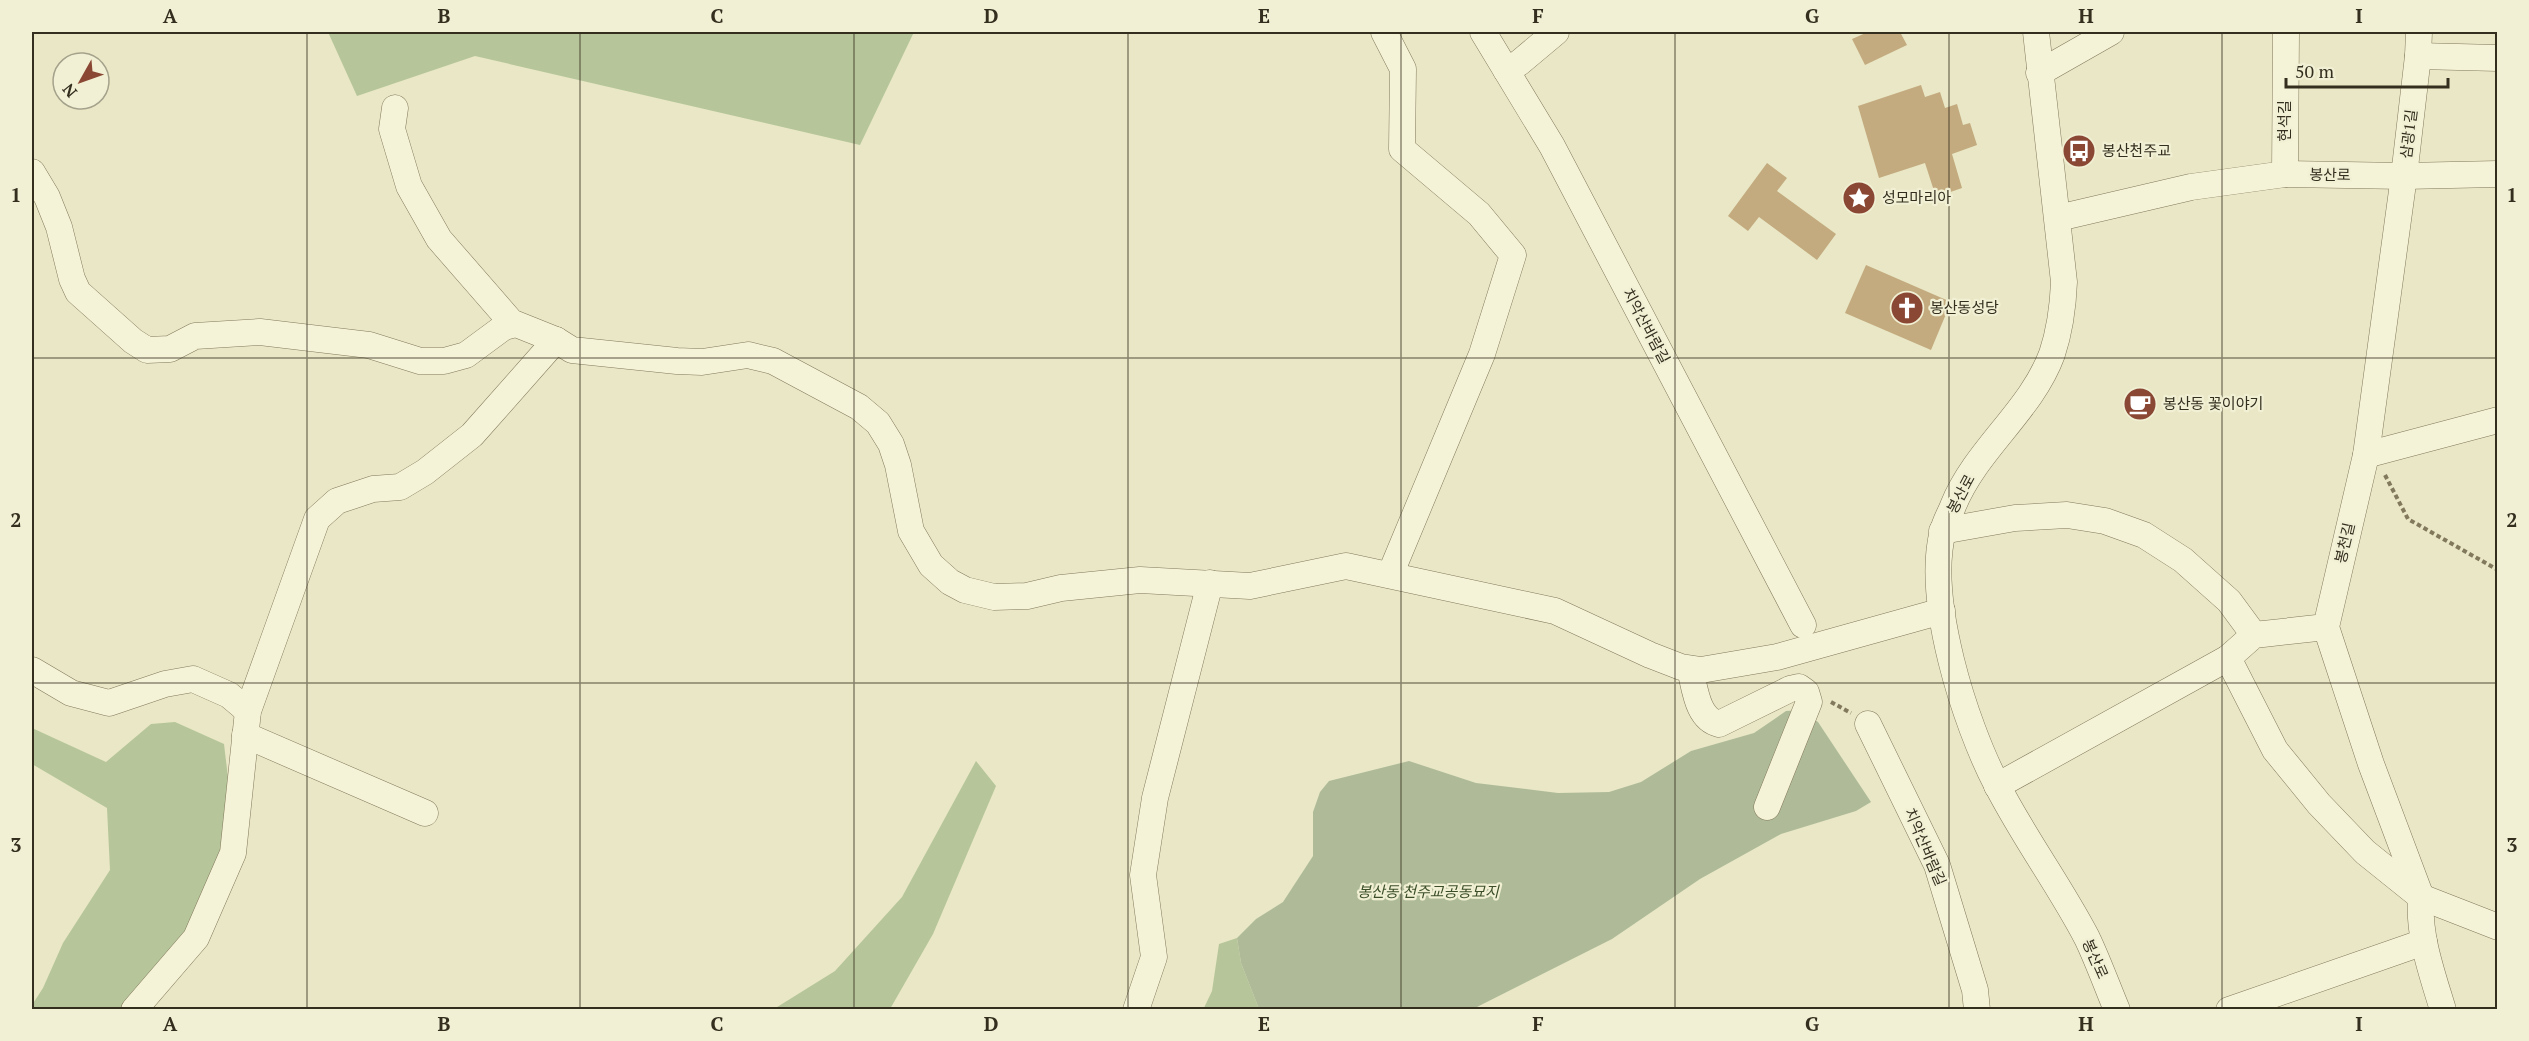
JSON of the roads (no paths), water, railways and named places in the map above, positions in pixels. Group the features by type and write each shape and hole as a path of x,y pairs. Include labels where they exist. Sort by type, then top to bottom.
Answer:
{"street":[{"path":"1384,32 1402,69 1402,149 1479,214 1513,255 1482,354 1390,575"},
{"name":"치악산바람길","path":"1483,32 1552,146 1803,625"},
{"path":"1506,70 1519,63 1556,32"},
{"name":"봉산로","path":"2036,32 2064,282 2062,321 2051,356 2030,394 1979,460 1963,486 1942,531 1938,575 1952,664 1970,720 1997,786 2087,939 2117,1010"},
{"path":"2039,73 2111,32"},
{"name":"현석길","path":"2285,174 2286,32"},
{"name":"삼광1길","path":"2403,176 2419,44 2498,58"},
{"path":"395,108 392,129 409,186 439,239 513,324 556,340 572,350 677,362 702,362 748,355 773,361 859,406 878,423 891,444 898,465 911,531 923,553 931,566 950,582 965,590 994,597 1027,596 1061,588 1140,580 1250,586 1346,566 1555,611 1681,668 1701,670 1777,657 1942,611"},
{"path":"32,172 47,197 78,292 133,341 147,350 170,349 195,336 261,332 369,345 420,361 444,361 466,355 504,327 513,324"},
{"name":"봉산로","path":"2058,218 2191,187 2285,174 2403,176 2498,174"},
{"name":"봉천길","path":"2326,627 2366,455 2403,176"},
{"path":"134,1010 196,938 233,853 247,723 317,519 337,501 373,489 400,488 425,472 472,435 556,340"},
{"path":"2366,455 2498,420"},
{"path":"1942,531 2015,518 2067,515 2105,521 2144,535 2183,560 2229,601 2254,635"},
{"path":"1136,1010 1154,957 1143,875 1155,798 1210,583"},
{"path":"1997,786 2228,657 2254,635 2326,627 2371,764 2421,897 2419,918 2443,1010"},
{"path":"2228,657 2275,750 2319,804 2365,852 2421,897 2498,927"},
{"path":"1690,669 1702,714 1712,722 1719,724 1790,689 1799,687 1806,692 1809,702 1767,807"},
{"path":"32,670 71,693 109,703 165,684 193,679 229,695 247,723 425,813"},
{"name":"치악산바람길","path":"1868,724 1936,865 1975,990 1977,1010"},
{"path":"2229,1010 2424,942"}],"place":[{"name":"봉산천주교","path":"2079,151"},
{"name":"성모마리아","path":"1859,198"},
{"name":"봉산동성당","path":"1907,308"},
{"name":"봉산동 꽃이야기","path":"2140,404"}],"park label":[{"name":"봉산동 천주교공동묘지","path":"1428,892"}]}
